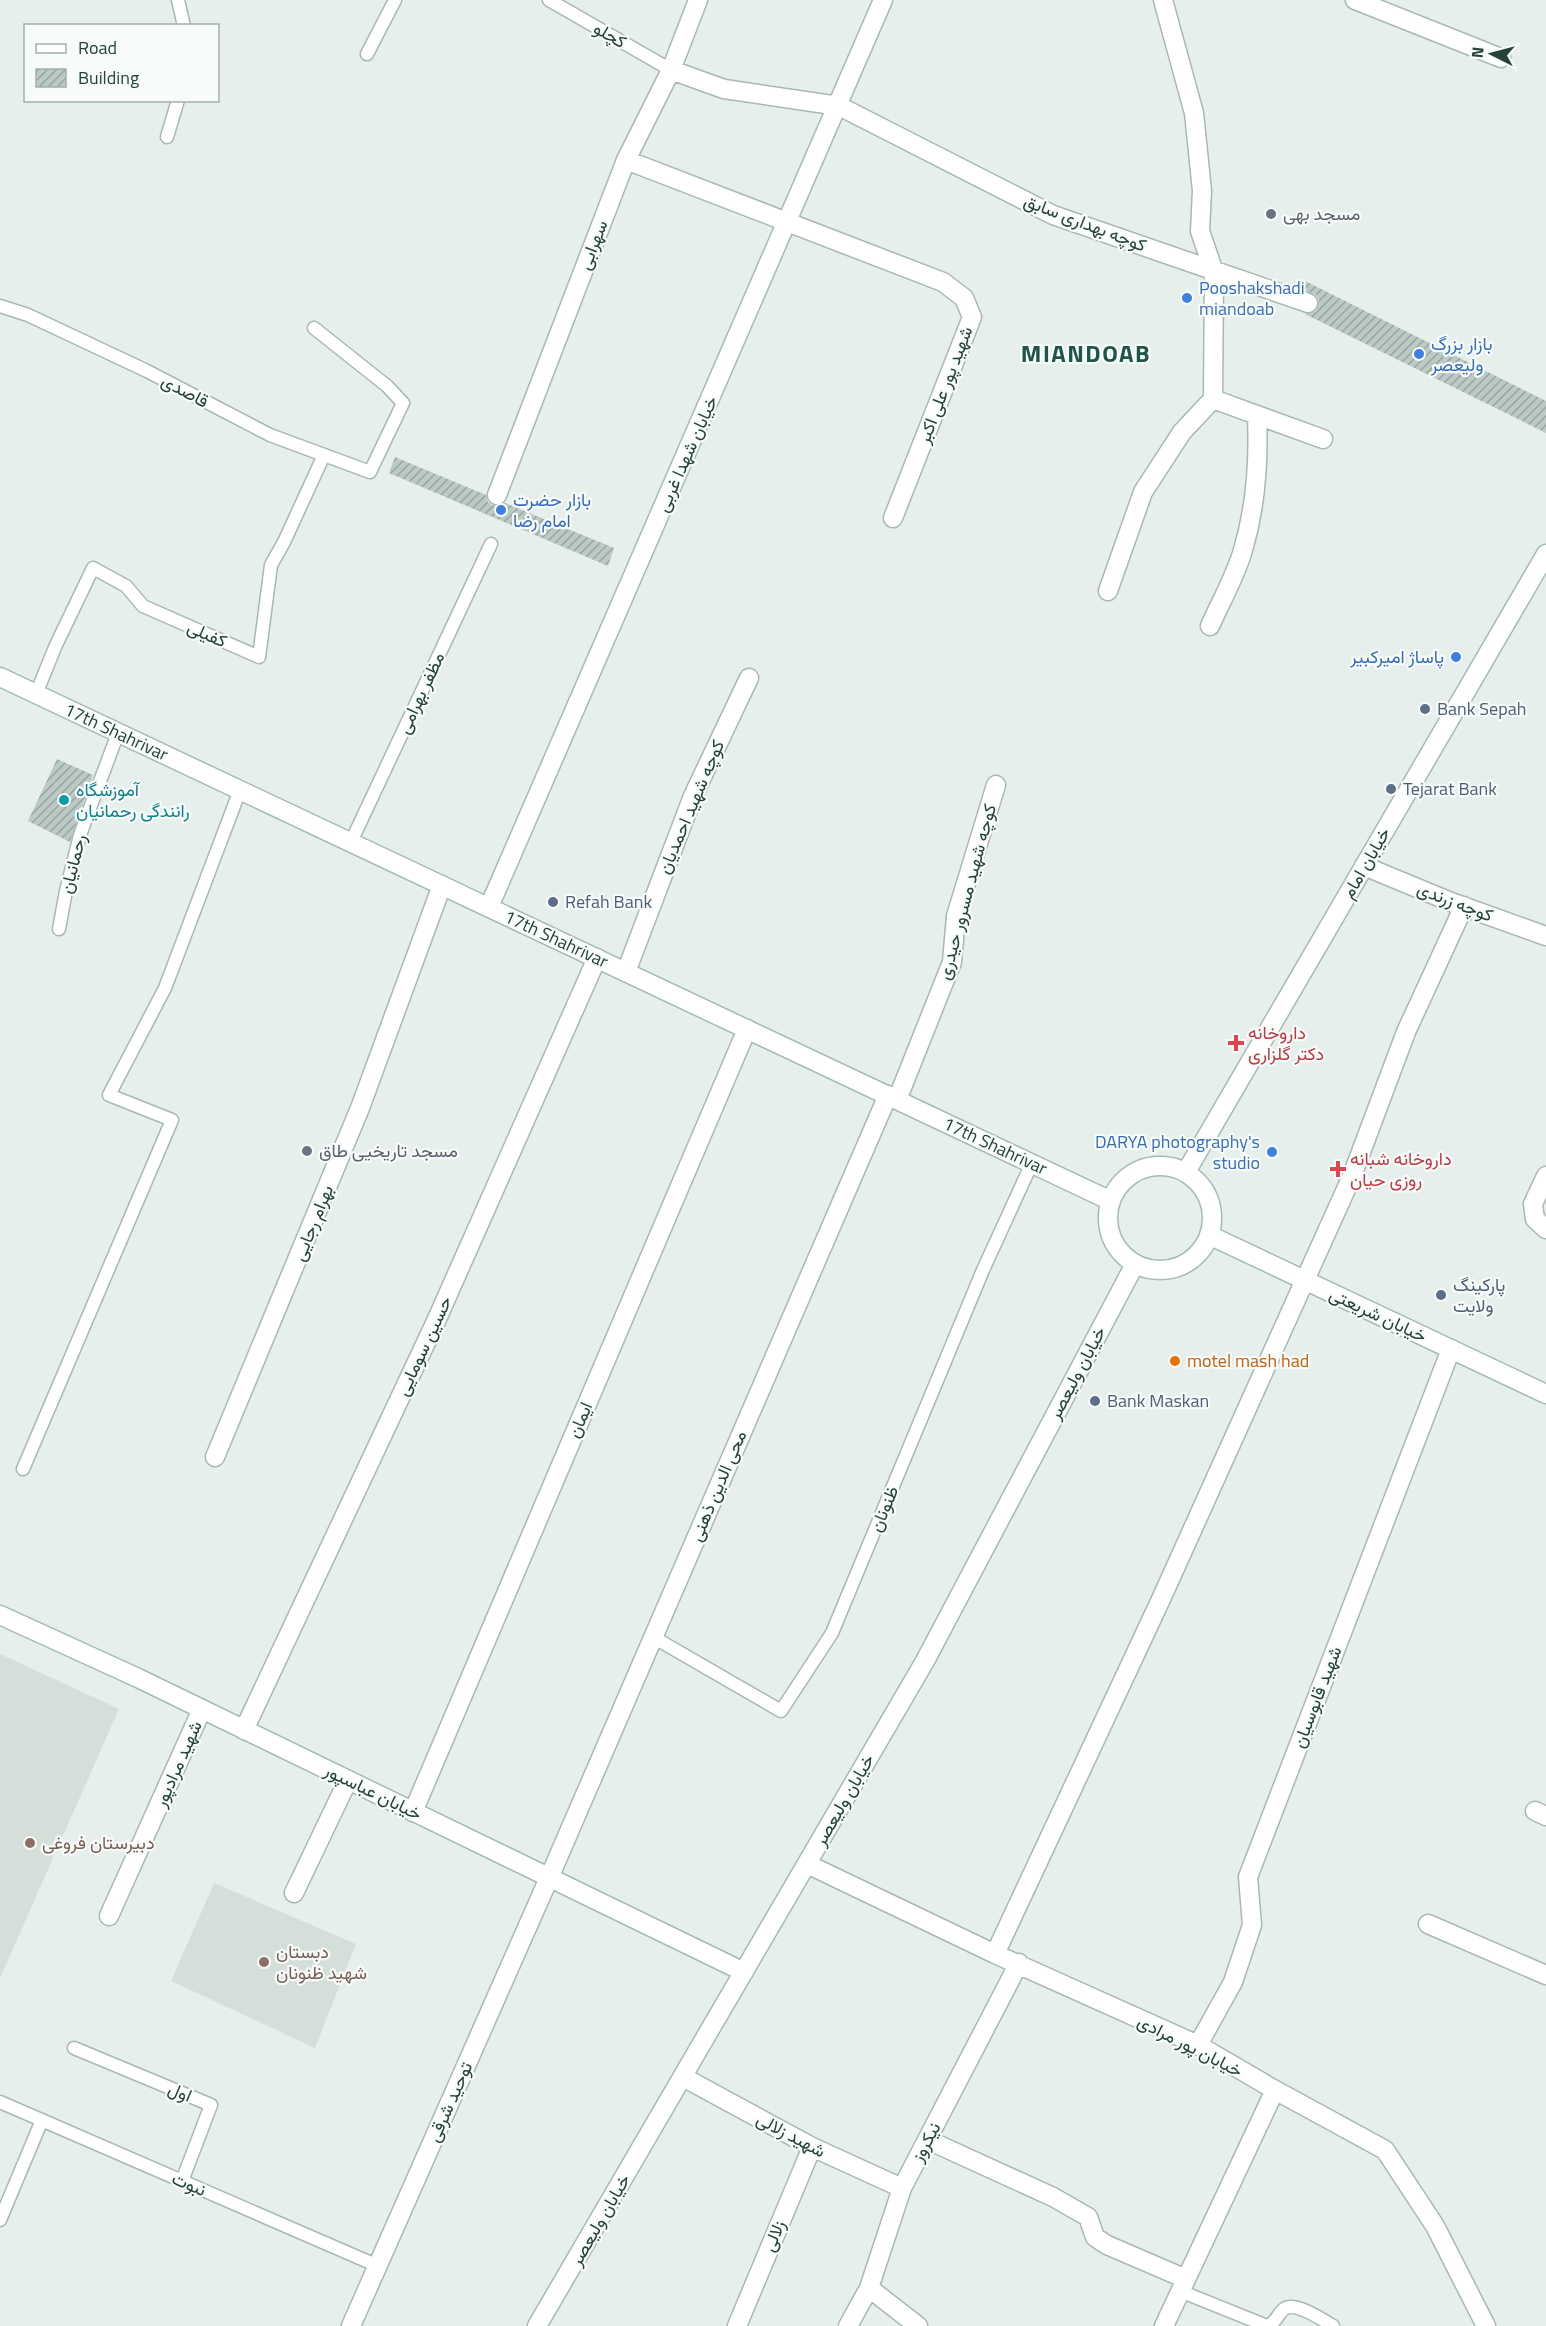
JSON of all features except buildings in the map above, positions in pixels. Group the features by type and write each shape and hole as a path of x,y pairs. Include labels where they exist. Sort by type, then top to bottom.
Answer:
{"street":[{"name":"سهرابی","path":"497,495 626,160 671,70 698,0"},
{"name":"خیابان شهدا غربی","path":"489,907 884,0"},
{"path":"1108,591 1143,492 1182,432 1213,399 1214,272 1200,231 1202,191 1194,113 1163,0"},
{"path":"1355,0 1501,58"},
{"name":"کوچه بهداری سابق","path":"671,70 724,89 839,106 1053,214 1308,303"},
{"name":"شهید پور علی اکبر","path":"626,160 943,282 964,298 972,317 893,518"},
{"path":"1213,399 1257,417 1323,439"},
{"path":"1210,626 1243,551 1255,496 1259,453 1257,417"},
{"name":"خیابان امام","path":"1186,1172 1546,554"},
{"name":"17th Shahrivar","path":"0,677 1111,1201"},
{"name":"کوچه شهید احمدیان","path":"626,972 693,796 749,678"},
{"name":"کوچه شهید مسرور حیدری","path":"892,1097 952,962 956,916 996,784"},
{"name":"کوچه زرندی","path":"1364,866 1546,936"},
{"name":"بهرام رجایی","path":"215,1457 360,1108 442,885"},
{"path":"995,1954 1162,1597 1352,1176 1406,1032 1464,906"},
{"name":"حسین سومایی","path":"244,1730 437,1319 597,958"},
{"name":"ایمان","path":"413,1812 747,1029"},
{"name":"محی الدین ذهنی","path":"549,1878 892,1097"},
{"path":"1151,1167 1168,1167 1186,1172 1202,1187 1211,1206 1212,1221 1209,1235 1201,1251 1187,1263 1170,1270 1152,1270 1135,1264 1123,1255 1110,1230 1108,1215 1111,1201 1120,1185 1134,1173 1151,1167"},
{"path":"1546,1176 1533,1204 1535,1219 1546,1229"},
{"name":"خیابان شریعتی","path":"1209,1235 1546,1394"},
{"name":"خیابان ولیعصر","path":"537,2326 925,1661 1135,1264"},
{"name":"شهید قابوسیان","path":"1198,2046 1233,1982 1252,1925 1248,1877 1451,1349"},
{"name":"خیابان عباسپور","path":"0,1615 202,1709 744,1972"},
{"name":"شهید مرادپور","path":"109,1916 202,1709"},
{"path":"294,1893 348,1780"},
{"name":"خیابان پور مرادی","path":"807,1864 995,1954 1198,2046 1385,2150 1435,2226 1486,2326"},
{"name":"توحید شرقی","path":"351,2326 549,1878"},
{"path":"1428,1924 1546,1975"},
{"name":"نیکروز","path":"848,2326 869,2288 902,2188 1019,1963"},
{"name":"شهید زلالی","path":"683,2077 812,2147 902,2188"},
{"path":"1164,2326 1275,2090"},
{"path":"928,2139 1053,2197 1088,2217 1095,2237 1183,2285"},
{"name":"زلالی","path":"737,2326 812,2147"},
{"path":"869,2288 918,2326"}],"lane":[{"path":"178,0 183,24"},
{"path":"367,54 395,0"},
{"name":"کچلو","path":"549,0 671,70"},
{"path":"167,137 177,102"},
{"name":"قاصدی","path":"0,306 28,315 147,371 270,435 370,472 403,403 387,386 315,328"},
{"name":"کفیلی","path":"36,694 56,645 93,568 126,586 143,606 259,657 271,565 324,455"},
{"name":"مظفر بهرامی","path":"351,842 491,544"},
{"name":"رحمانیان","path":"59,929 80,835 118,733"},
{"path":"23,1469 172,1120 109,1095 165,988 240,790"},
{"name":"ظنونان","path":"653,1637 781,1711 832,1633 983,1270 1032,1163"},
{"name":"اول","path":"74,2048 211,2105 182,2181"},
{"name":"نبوت","path":"0,2102 378,2266"},
{"path":"0,2220 42,2120"},
{"path":"1183,2285 1267,2326 1275,2322 1283,2309 1291,2306 1333,2326"}],"shaded area":[{"name":"دبیرستان فروغی","path":"0,1654 119,1709 0,1978"},
{"name":"دبستان شهید ظنونان","path":"214,1883 356,1944 315,2048 171,1981"}],"place":[{"name":"مسجد بهی","path":"1271,214"},
{"name":"Pooshakshadi miandoab","path":"1187,298"},
{"name":"بازار بزرگ ولیعصر","path":"1419,354"},
{"name":"بازار حضرت امام رضا","path":"501,510"},
{"name":"پاساژ امیرکبیر","path":"1456,657"},
{"name":"Bank Sepah","path":"1425,709"},
{"name":"Tejarat Bank","path":"1391,789"},
{"name":"آموزشگاه رانندگی رحمانیان","path":"64,800"},
{"name":"Refah Bank","path":"553,902"},
{"name":"داروخانه دکتر گلزاری","path":"1236,1043"},
{"name":"مسجد تاریخیی طاق","path":"307,1151"},
{"name":"DARYA photography's studio","path":"1272,1152"},
{"name":"داروخانه شبانه روزی حیان","path":"1338,1169"},
{"name":"پارکینگ ولایت","path":"1441,1295"},
{"name":"motel mash had","path":"1175,1361"},
{"name":"Bank Maskan","path":"1095,1401"},
{"name":"دبیرستان فروغی","path":"30,1843"},
{"name":"دبستان شهید ظنونان","path":"264,1962"}],"district":[{"name":"MIANDOAB","path":"1086,354"}]}
